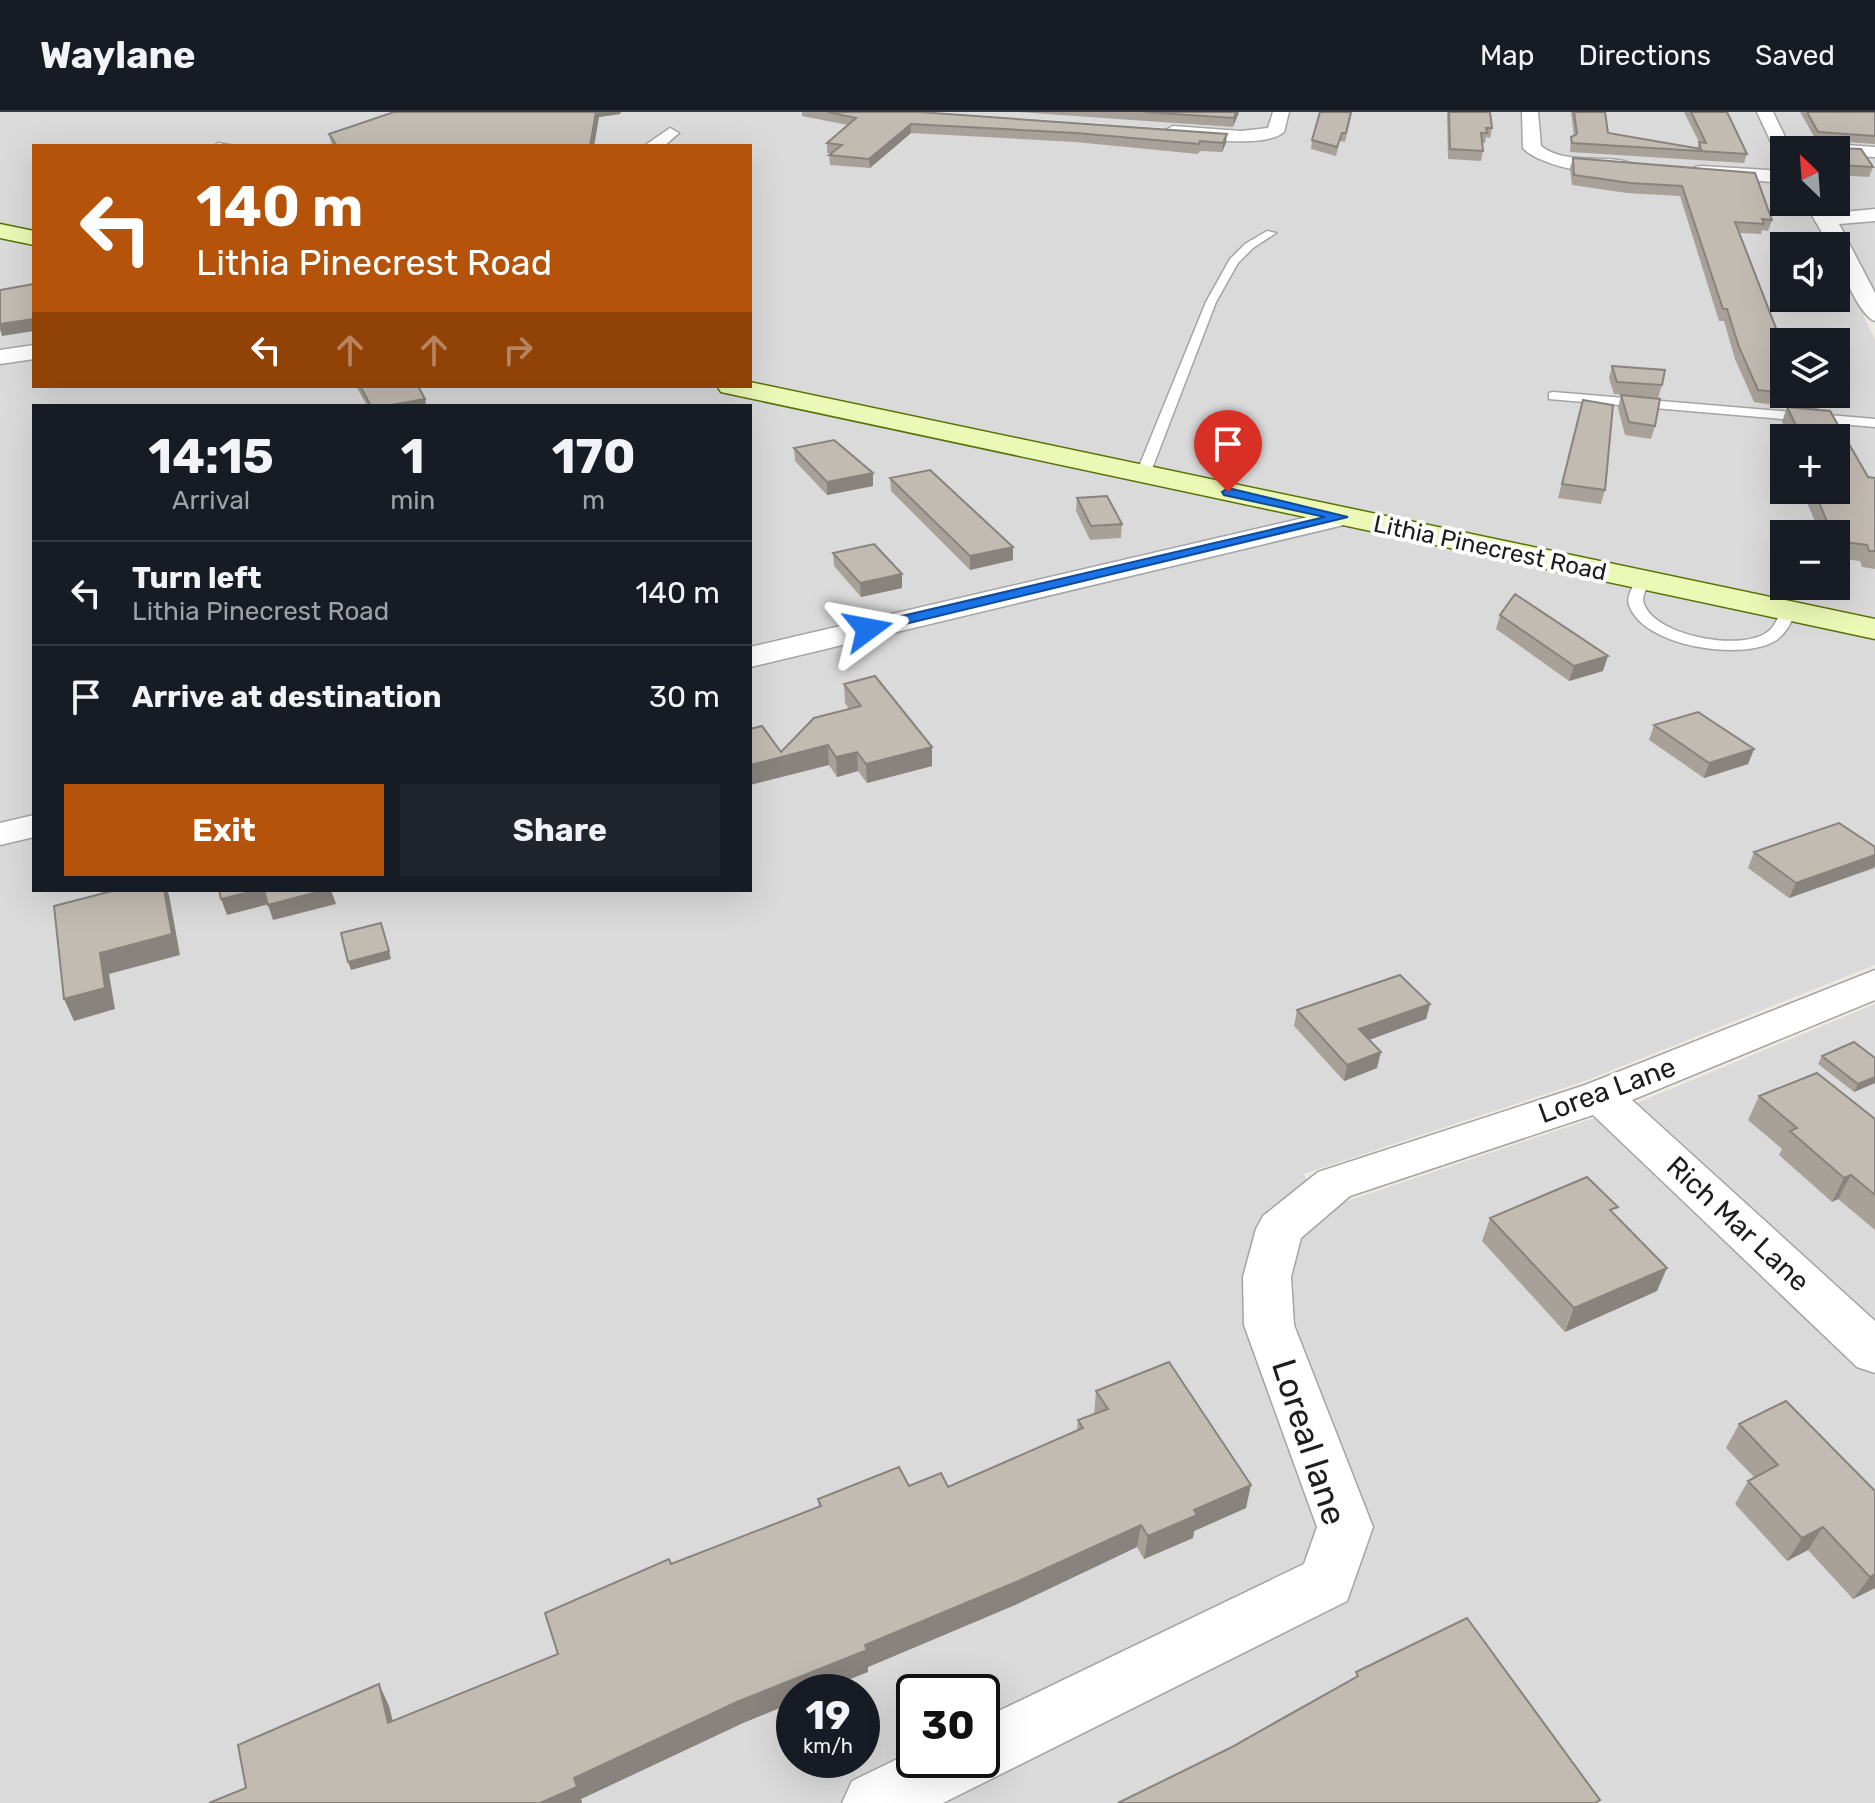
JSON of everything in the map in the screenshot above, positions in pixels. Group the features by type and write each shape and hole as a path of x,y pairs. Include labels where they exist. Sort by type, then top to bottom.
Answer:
{"main road":[{"path":"0,231 32,238"},
{"name":"Lithia Pinecrest Road","path":"739,388 1875,629"}],"street":[{"path":"1161,130 1241,136 1275,132 1281,112"},
{"path":"1530,112 1532,148 1538,153 1570,162 1647,167"},
{"path":"1765,112 1776,136"},
{"path":"656,144 670,133"},
{"path":"1850,151 1875,152"},
{"path":"1678,169 1770,176"},
{"path":"1850,213 1875,215"},
{"path":"1823,216 1875,314"},
{"path":"0,357 32,352"},
{"path":"752,657 1342,517"},
{"path":"0,834 32,826"},
{"name":"Lorea Lane","path":"1334,1184 1600,1096 1875,984"},
{"name":"Rich Mar Lane","path":"1600,1096 1875,1352"},
{"name":"Loreal lane","path":"1000,1742 1327,1582 1345,1527 1269,1325 1267,1277 1280,1229 1334,1184"},
{"path":"874,1803 926,1778"}],"lane":[{"path":"1143,474 1211,302 1234,261 1249,246 1271,233"},
{"path":"1553,396 1875,423"},
{"path":"1644,580 1636,595 1637,606 1661,630 1691,641 1721,644 1758,642 1774,635 1788,611"}],"shaded area":[{"path":"0,112 878,112 1241,138 1283,133 1289,112 1522,112 1524,147 1538,157 1770,178 1770,216 1813,216 1823,232 1770,232 1770,312 1850,312 1850,286 1875,340 1875,622 1771,600 1850,600 1850,520 1770,520 1770,600 752,385 752,144 664,144 679,132 666,130 648,144 32,144 32,234 0,226"},
{"path":"939,112 1273,112 1267,130 1239,133"},
{"path":"1539,112 1757,112 1770,142 1770,173 1557,157 1541,148"},
{"path":"1774,112 1875,112 1875,149 1850,148 1850,136 1785,136"},
{"path":"1850,153 1875,154 1875,211 1850,214"},
{"path":"1875,220 1875,291 1850,244 1850,232 1843,232 1838,222"},
{"path":"0,235 32,243 32,348 0,353"},
{"path":"32,356 32,388 713,388 1310,516 752,648 752,404 32,404 32,816 0,824 0,361"},
{"path":"1346,524 1875,636 1875,965 1585,1081 1303,1174 1329,1207 1600,1116 1875,1376 1875,1803 0,1803 0,845 32,837 32,892 752,892 752,666"},
{"path":"1875,1004 1875,1328 1632,1105"}],"building":[{"path":"394,112 596,112 590,144 336,144 329,134"},
{"path":"828,112 920,112 1227,134 1223,143 1200,141 1199,144 1076,133 911,124 869,159 829,155 842,145 827,143 856,118"},
{"path":"1145,112 1236,112 1234,118"},
{"path":"1320,112 1351,112 1346,133 1342,133 1337,147 1312,140"},
{"path":"1449,112 1490,112 1492,128 1486,128 1487,133 1481,133 1483,151 1450,149"},
{"path":"1574,112 1605,112 1608,133 1701,149 1699,142 1706,143 1691,112 1727,112 1747,154 1572,143 1571,137 1577,134"},
{"path":"1807,112 1875,112 1875,136 1818,132"},
{"path":"1850,148 1861,149 1873,167 1850,166"},
{"path":"1573,158 1755,173 1772,220 1762,219 1764,224 1735,222 1776,328 1770,328 1770,391 1758,390 1739,347 1727,309 1723,309 1682,186 1574,175"},
{"path":"32,284 32,319 0,324 0,290"},
{"path":"1612,366 1665,370 1662,385 1617,382"},
{"path":"361,388 419,388 425,399 396,404 370,404"},
{"path":"1621,395 1660,399 1655,426 1629,422"},
{"path":"1583,400 1613,405 1605,490 1562,484"},
{"path":"1787,408 1830,411 1837,424 1795,424"},
{"path":"834,440 873,473 827,482 794,448"},
{"path":"1850,446 1868,477 1875,478 1875,551 1869,551 1867,545 1850,543 1850,520 1826,520 1820,504 1850,504"},
{"path":"930,470 1013,547 970,556 890,478"},
{"path":"1107,496 1122,524 1091,526 1077,498"},
{"path":"874,544 902,574 860,583 833,553"},
{"path":"1515,594 1608,656 1574,666 1500,615"},
{"path":"875,676 932,747 866,764 857,752 836,757 828,745 752,764 752,728 762,726 781,752 814,718 861,706 844,684"},
{"path":"1698,712 1754,749 1709,763 1654,725"},
{"path":"1839,823 1875,847 1875,855 1796,883 1754,852"},
{"path":"108,892 164,892 172,934 100,953 105,988 64,999 54,906"},
{"path":"219,892 250,892 221,899"},
{"path":"265,892 317,892 268,905"},
{"path":"381,923 389,951 348,962 341,933"},
{"path":"1400,975 1430,1004 1359,1029 1381,1052 1347,1065 1297,1010"},
{"path":"1854,1042 1875,1058 1875,1077 1858,1084 1822,1056"},
{"path":"1817,1073 1875,1119 1875,1195 1851,1175 1844,1178 1790,1131 1797,1128 1759,1096"},
{"path":"1587,1177 1618,1207 1610,1210 1667,1268 1574,1308 1490,1218"},
{"path":"1169,1362 1251,1485 1194,1510 1197,1515 1148,1536 1141,1525 1016,1582 865,1645 867,1650 807,1674 776,1674 776,1686 574,1778 577,1787 540,1803 209,1803 246,1788 238,1745 379,1684 388,1723 558,1654 545,1613 669,1559 671,1564 821,1506 818,1499 899,1467 909,1486 941,1473 948,1487 1083,1428 1078,1420 1108,1409 1096,1391"},
{"path":"1786,1401 1875,1491 1875,1574 1870,1577 1823,1527 1802,1538 1748,1481 1778,1465 1739,1424"},
{"path":"1467,1618 1600,1800 1595,1803 1118,1803 1230,1748 1358,1676 1356,1672"}],"route":[{"path":"868,629 1342,517 1228,492"}]}
